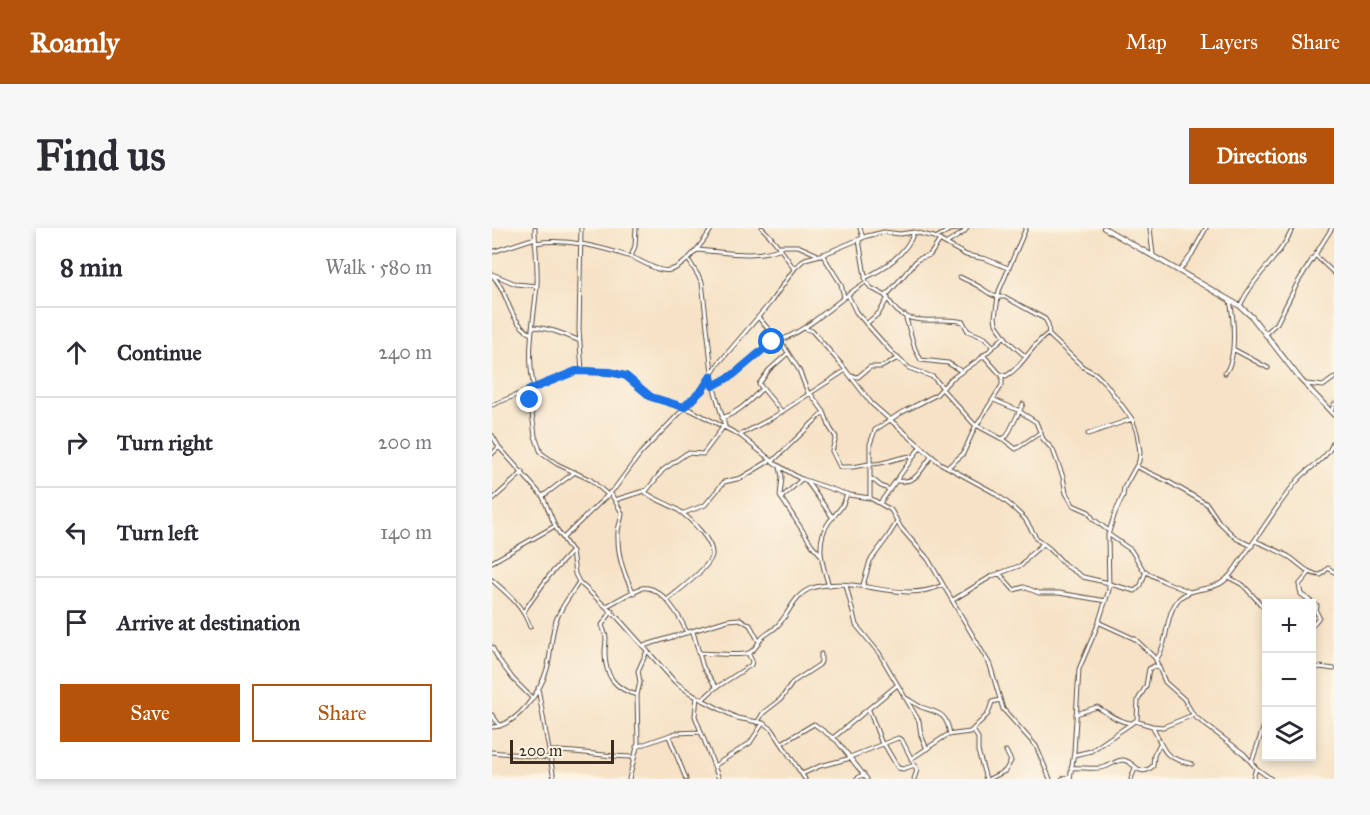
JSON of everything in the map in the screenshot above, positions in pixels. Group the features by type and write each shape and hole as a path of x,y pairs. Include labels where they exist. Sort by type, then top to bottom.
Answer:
{"street":[{"path":"534,388 530,363 537,286 535,228"},
{"path":"581,228 582,371"},
{"path":"631,257 635,246 636,228"},
{"path":"535,243 581,245 631,257 663,270 674,269 687,259 697,250 712,228"},
{"path":"762,228 773,242 781,247 794,269"},
{"path":"860,228 866,282 886,297 896,311 924,320 963,322 968,331 988,340 992,345"},
{"path":"936,238 949,230 967,228"},
{"path":"946,243 967,228"},
{"path":"1025,357 1012,346 995,321 998,298 1008,268 1026,228"},
{"path":"1104,228 1240,306 1332,414"},
{"path":"1150,228 1153,255"},
{"path":"1180,270 1206,228"},
{"path":"1240,306 1250,286 1282,249 1293,228"},
{"path":"1265,334 1277,323 1298,282 1332,228"},
{"path":"563,538 609,493 640,454 702,390 718,364 775,297 794,269 805,259 884,232 898,234 914,232 936,238 966,255 986,259 1008,268"},
{"path":"865,278 891,262 910,241 914,232"},
{"path":"492,252 535,238"},
{"path":"866,324 879,313 886,297 918,259 932,253 940,240"},
{"path":"697,250 741,255 798,246 820,255 829,263 856,312 897,358 909,368 933,377 976,425 1016,448 1041,432"},
{"path":"1315,255 1334,273"},
{"path":"687,259 702,282 713,386 725,426"},
{"path":"492,275 516,284 537,286"},
{"path":"492,275 502,286 506,302 515,319 531,334"},
{"path":"960,277 998,298 1005,297 1040,315 1048,324 1048,333 1059,347 1100,378 1132,418 1140,443 1137,467 1126,483 1124,496 1108,532 1109,584 1106,602 1078,669 1074,755 1070,778 1062,779"},
{"path":"713,386 733,375 753,356 778,340 804,328 866,282"},
{"path":"1225,373 1230,365 1232,348 1230,299"},
{"path":"905,315 915,349 921,360 948,363 961,371"},
{"path":"758,317 799,370 810,394 824,412 830,429 836,437 832,451 840,467 884,464 904,456 914,456"},
{"path":"532,327 549,329 562,336 580,341"},
{"path":"804,328 812,331 872,404 932,456 1009,504 1025,519 1037,539 1065,565 1083,577 1135,591 1141,585 1146,571"},
{"path":"1001,374 1009,375 1034,345 1048,333"},
{"path":"870,498 869,464 874,430 907,409 930,399 1005,336"},
{"path":"1232,348 1268,368"},
{"path":"782,412 762,389 759,382 787,354"},
{"path":"948,467 963,454 976,425 1002,385 1001,374 983,356"},
{"path":"850,376 858,377 870,367 881,367 897,358"},
{"path":"740,435 782,412 846,370"},
{"path":"492,405 576,371 611,372 626,376 651,397 684,407 725,426 772,461 804,480 847,494 870,498 891,510 897,522 922,551 953,600 990,665 1007,716 1036,746 1050,779"},
{"path":"1305,384 1323,386 1334,378"},
{"path":"722,418 744,407 750,398 762,389"},
{"path":"529,390 533,425 540,450 545,457 591,480 609,493 622,513 618,528 620,561 633,593"},
{"path":"993,399 1033,418 1039,425 1056,455 1064,488 1076,507 1089,512 1095,521 1131,550 1146,571 1190,592"},
{"path":"1002,439 1007,436 1023,404"},
{"path":"1332,414 1334,404"},
{"path":"683,514 705,505 724,482 741,478 772,461 824,412"},
{"path":"1088,435 1132,418"},
{"path":"615,500 645,492 663,470 687,453 703,454 725,426"},
{"path":"492,435 499,447 543,496 555,526 572,551 579,582 612,611 675,682 697,697 737,718 763,723 772,729 805,779"},
{"path":"1156,660 1172,610 1179,599 1190,592 1221,584 1228,577 1254,544 1291,489 1328,455 1334,441"},
{"path":"880,503 921,446"},
{"path":"492,454 499,447"},
{"path":"897,481 908,482 914,479 932,456"},
{"path":"780,466 781,498 820,554 829,586"},
{"path":"1137,467 1207,504 1219,522 1237,539 1282,554 1319,576 1328,568 1334,572"},
{"path":"492,500 523,472"},
{"path":"543,496 575,472"},
{"path":"871,478 890,490"},
{"path":"781,498 804,480"},
{"path":"804,480 833,518"},
{"path":"645,492 683,514 705,537 712,553 711,558 702,568 667,600"},
{"path":"820,554 825,529 841,510 847,494"},
{"path":"862,585 870,561 897,522"},
{"path":"492,562 555,526"},
{"path":"953,600 999,573 1023,565 1030,555 1043,544"},
{"path":"524,611 549,576 572,551"},
{"path":"1308,599 1301,594 1299,585 1310,572"},
{"path":"999,573 1014,590 1024,587 1039,593 1059,593 1106,602"},
{"path":"1228,577 1243,585 1262,606"},
{"path":"492,580 524,611 530,627"},
{"path":"492,728 515,718 538,688 548,669 556,619 579,582"},
{"path":"846,585 856,625 879,653 918,721 927,749"},
{"path":"698,653 737,655 754,650 759,642 777,627 799,594 812,588 862,585 906,594 924,592 943,585"},
{"path":"607,606 641,588 649,589 667,600 687,633"},
{"path":"612,611 602,625 606,636 605,652 609,671 618,687 637,695"},
{"path":"643,646 728,620 740,619 750,626 759,642"},
{"path":"1099,622 1135,639 1156,660 1165,682 1184,699 1193,715 1271,779"},
{"path":"693,632 703,667 716,687"},
{"path":"492,646 513,679 532,698"},
{"path":"629,779 636,747 637,695 640,682 638,671 648,651"},
{"path":"703,699 716,687 751,666 752,661 748,653"},
{"path":"757,723 763,712 781,699 798,677 819,665 821,654"},
{"path":"1137,721 1138,700 1146,686 1149,669 1154,666 1159,667"},
{"path":"1316,669 1334,669"},
{"path":"833,738 896,686"},
{"path":"538,688 554,779"},
{"path":"902,695 920,706 939,713 946,720 950,735"},
{"path":"697,697 695,716 719,779"},
{"path":"911,759 941,738 973,730 990,711 992,702 1000,700"},
{"path":"1076,714 1097,707 1107,715 1130,723"},
{"path":"868,709 883,744 898,768 903,769 915,765"},
{"path":"492,715 500,726"},
{"path":"1074,755 1091,751 1130,723 1137,721 1153,726 1164,726 1193,715"},
{"path":"714,766 750,742 763,723"},
{"path":"782,743 814,724 833,738 867,779"},
{"path":"1153,726 1160,744 1169,756 1192,764"},
{"path":"973,730 978,738 978,751 988,779 1008,768 1011,761 1006,751"},
{"path":"1251,762 1262,731"},
{"path":"636,747 669,736 701,732"},
{"path":"669,736 686,779"},
{"path":"802,774 900,739 917,770 914,779"},
{"path":"1071,768 1099,768 1121,760 1142,771 1150,769 1160,744"},
{"path":"549,751 633,757"},
{"path":"492,752 550,758"},
{"path":"1131,779 1135,768"},
{"path":"1253,779 1256,768"},
{"path":"856,779 864,774"}],"route":[{"path":"530,400 529,390 576,371 589,370 626,376 651,397 684,407 702,390 711,376 713,386 718,384 733,375 772,342"}]}
